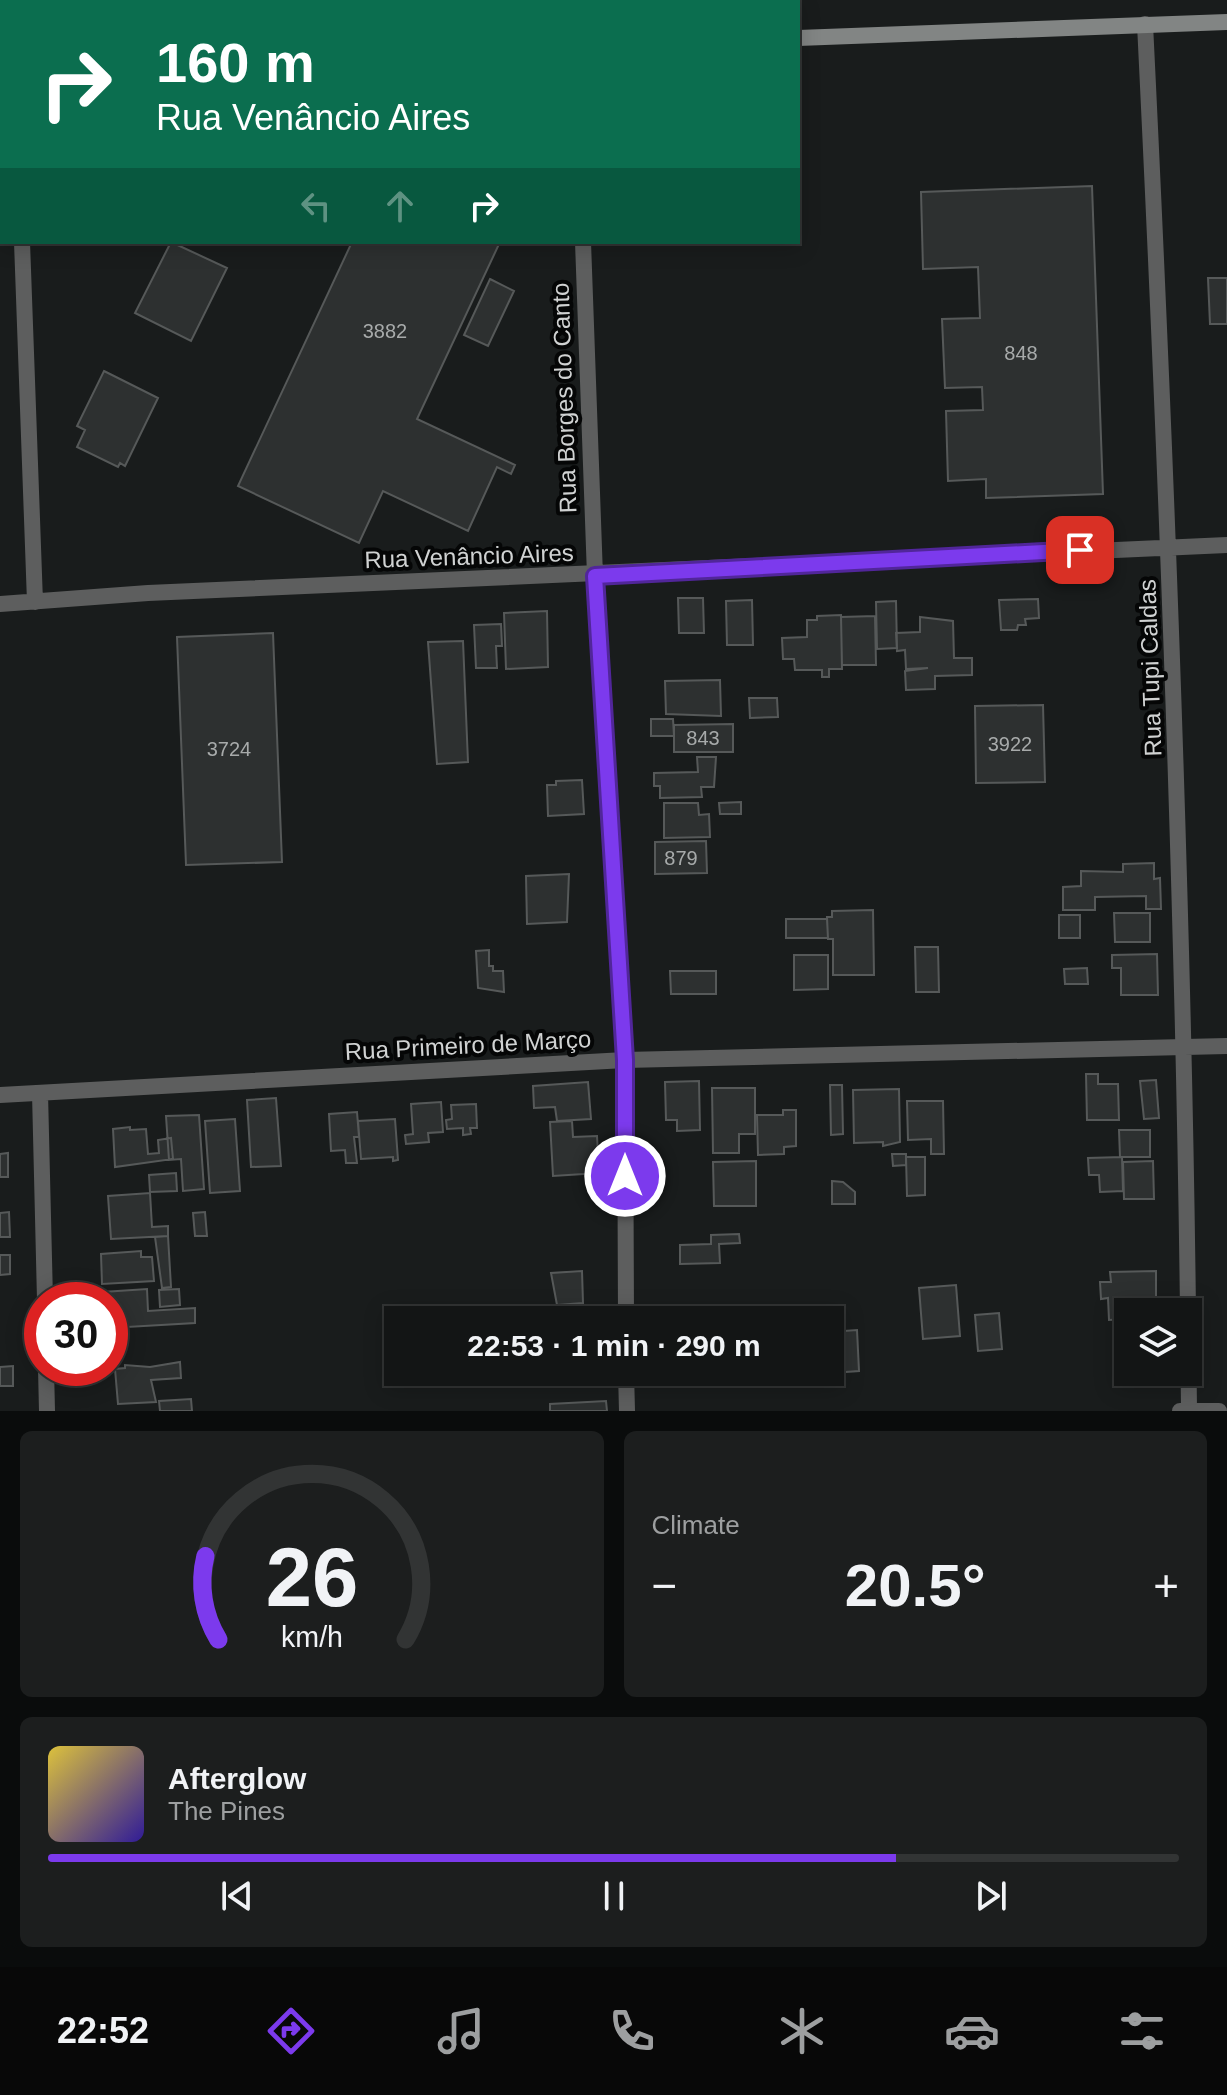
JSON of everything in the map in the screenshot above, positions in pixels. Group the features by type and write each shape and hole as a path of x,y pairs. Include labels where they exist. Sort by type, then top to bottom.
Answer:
{"main road":[{"path":"800,38 1227,22"}],"street":[{"name":"Rua Tupi Caldas","path":"1145,24 1171,546 1185,1046 1188,1298"},
{"path":"22,244 35,602"},
{"name":"Rua Borges do Canto","path":"583,244 595,576 625,1060 626,1306"},
{"name":"Rua Venâncio Aires","path":"0,604 148,593 595,576 1227,545"},
{"name":"Rua Primeiro de Março","path":"0,1095 625,1060 1227,1046"},
{"path":"40,1093 45,1282"},
{"path":"46,1386 47,1411"},
{"path":"626,1386 627,1411"},
{"path":"1189,1386 1189,1410"},
{"path":"1178,1411 1219,1411"}],"building":[{"path":"1092,186 1103,494 986,498 986,479 948,481 946,411 983,410 982,387 945,388 942,319 980,318 978,267 923,269 921,192"},
{"path":"170,244 227,268 191,341 135,313"},
{"path":"351,244 499,244 417,419 515,465 511,474 497,467 468,531 383,491 359,543 238,486"},
{"path":"1208,278 1227,278 1227,324 1210,324"},
{"path":"490,279 514,291 488,346 464,335"},
{"path":"104,371 158,398 125,466 120,463 118,467 77,447 85,430 77,426"},
{"path":"678,598 703,598 704,633 679,633"},
{"path":"1038,599 1039,618 1025,619 1026,625 1018,625 1017,630 1001,630 999,600"},
{"path":"752,600 753,645 727,645 726,601"},
{"path":"896,601 897,648 877,649 876,602"},
{"path":"547,611 548,667 506,669 504,613"},
{"path":"841,615 842,669 829,669 829,677 822,677 822,670 795,670 794,659 783,659 782,638 807,637 807,620 817,620 817,616"},
{"path":"875,616 876,665 842,665 841,617"},
{"path":"920,617 953,621 954,658 972,658 972,675 935,676 935,689 906,690 905,671 928,668 906,669 905,650 897,651 896,633 920,632"},
{"path":"501,624 502,646 496,646 497,668 476,668 474,625"},
{"path":"273,633 282,862 186,865 177,637"},
{"path":"463,641 468,762 437,764 428,642"},
{"path":"720,680 721,716 666,714 665,681"},
{"path":"749,698 777,698 778,717 750,718"},
{"path":"1043,705 1045,782 976,783 975,706"},
{"path":"651,719 673,719 674,736 651,736"},
{"path":"733,724 733,752 674,752 674,725"},
{"path":"697,757 716,757 714,787 701,787 702,797 660,798 660,786 654,786 654,773 698,772"},
{"path":"582,780 584,814 548,816 547,785 556,785 556,781"},
{"path":"741,802 741,814 720,814 719,803"},
{"path":"664,803 698,803 699,815 709,814 710,837 664,838"},
{"path":"706,841 707,873 655,874 655,842"},
{"path":"1154,863 1154,879 1160,878 1161,909 1146,909 1146,896 1095,897 1095,910 1063,910 1063,887 1081,886 1081,871 1123,872 1123,864"},
{"path":"569,874 567,922 527,924 526,876"},
{"path":"873,910 874,975 833,975 833,939 828,939 827,917 832,917 832,911"},
{"path":"1114,913 1150,913 1150,942 1115,942"},
{"path":"1059,915 1080,915 1080,938 1059,938"},
{"path":"786,919 827,919 828,938 786,938"},
{"path":"915,947 938,947 939,992 916,992"},
{"path":"489,950 489,966 493,966 493,971 503,971 504,992 478,988 476,951"},
{"path":"1157,954 1158,995 1121,995 1121,968 1112,968 1112,955"},
{"path":"794,955 828,955 828,989 794,990"},
{"path":"1087,968 1088,984 1065,984 1064,969"},
{"path":"670,971 716,971 716,994 671,994"},
{"path":"1086,1074 1098,1074 1098,1084 1118,1084 1119,1120 1087,1120"},
{"path":"1156,1080 1159,1118 1144,1119 1140,1081"},
{"path":"699,1081 700,1130 677,1131 677,1120 666,1120 665,1082"},
{"path":"588,1082 591,1119 557,1121 555,1107 534,1108 533,1086"},
{"path":"830,1085 842,1085 843,1134 831,1135"},
{"path":"712,1088 755,1088 755,1134 739,1134 739,1153 713,1153"},
{"path":"899,1089 900,1142 883,1146 883,1142 854,1143 853,1090"},
{"path":"276,1098 281,1166 251,1167 247,1100"},
{"path":"907,1101 943,1101 944,1154 931,1154 931,1139 908,1140"},
{"path":"441,1102 443,1132 428,1133 429,1142 406,1144 405,1135 413,1134 411,1104"},
{"path":"476,1104 477,1128 470,1128 471,1134 463,1135 463,1128 447,1129 446,1120 452,1119 451,1105"},
{"path":"783,1110 796,1110 796,1146 784,1147 784,1154 758,1155 757,1115 783,1115"},
{"path":"357,1112 359,1137 354,1137 357,1163 346,1163 345,1150 331,1151 329,1114"},
{"path":"199,1115 204,1189 183,1191 181,1159 169,1160 166,1116"},
{"path":"235,1119 240,1191 210,1193 205,1121"},
{"path":"395,1119 398,1160 393,1161 393,1157 361,1159 358,1121"},
{"path":"572,1121 573,1137 597,1136 599,1173 553,1176 550,1122"},
{"path":"130,1127 130,1130 146,1129 148,1154 159,1153 158,1140 171,1138 173,1159 115,1167 113,1129"},
{"path":"1119,1130 1150,1130 1150,1157 1120,1157"},
{"path":"8,1153 8,1177 0,1177 0,1154"},
{"path":"892,1154 906,1154 906,1165 893,1166"},
{"path":"906,1157 925,1157 925,1195 907,1196"},
{"path":"1122,1157 1123,1191 1100,1192 1099,1175 1089,1175 1088,1158"},
{"path":"756,1161 756,1206 714,1206 713,1162"},
{"path":"1153,1161 1154,1199 1124,1199 1123,1162"},
{"path":"176,1173 177,1191 150,1192 149,1175"},
{"path":"832,1181 843,1182 855,1192 855,1204 832,1204"},
{"path":"150,1193 152,1227 168,1226 168,1236 111,1239 108,1196"},
{"path":"9,1212 10,1237 0,1237 0,1213"},
{"path":"205,1212 207,1236 195,1236 193,1213"},
{"path":"739,1234 740,1243 719,1244 720,1263 680,1264 680,1245 711,1244 711,1235"},
{"path":"168,1236 171,1287 162,1288 155,1237"},
{"path":"141,1251 141,1257 152,1257 154,1281 102,1282 101,1254"},
{"path":"0,1255 10,1255 10,1274 0,1275"},
{"path":"582,1271 583,1303 557,1305 551,1273"},
{"path":"1156,1271 1156,1298 1114,1298 1114,1320 1109,1320 1108,1298 1101,1299 1100,1282 1111,1282 1110,1272"},
{"path":"956,1285 960,1336 923,1339 919,1288"},
{"path":"147,1289 148,1311 195,1308 195,1323 128,1327 128,1290"},
{"path":"179,1289 180,1305 160,1307 159,1290"},
{"path":"999,1313 1002,1349 978,1351 975,1315"},
{"path":"857,1330 859,1371 844,1372 844,1331"},
{"path":"180,1362 181,1378 151,1380 156,1402 118,1404 116,1386 128,1386 128,1365 150,1367"},
{"path":"13,1366 13,1386 0,1386 0,1367"},
{"path":"191,1399 192,1411 160,1411 159,1401"},
{"path":"606,1401 607,1411 550,1411 550,1404"}],"route":[{"path":"625,1176 625,1060 595,576 1080,550"}]}
